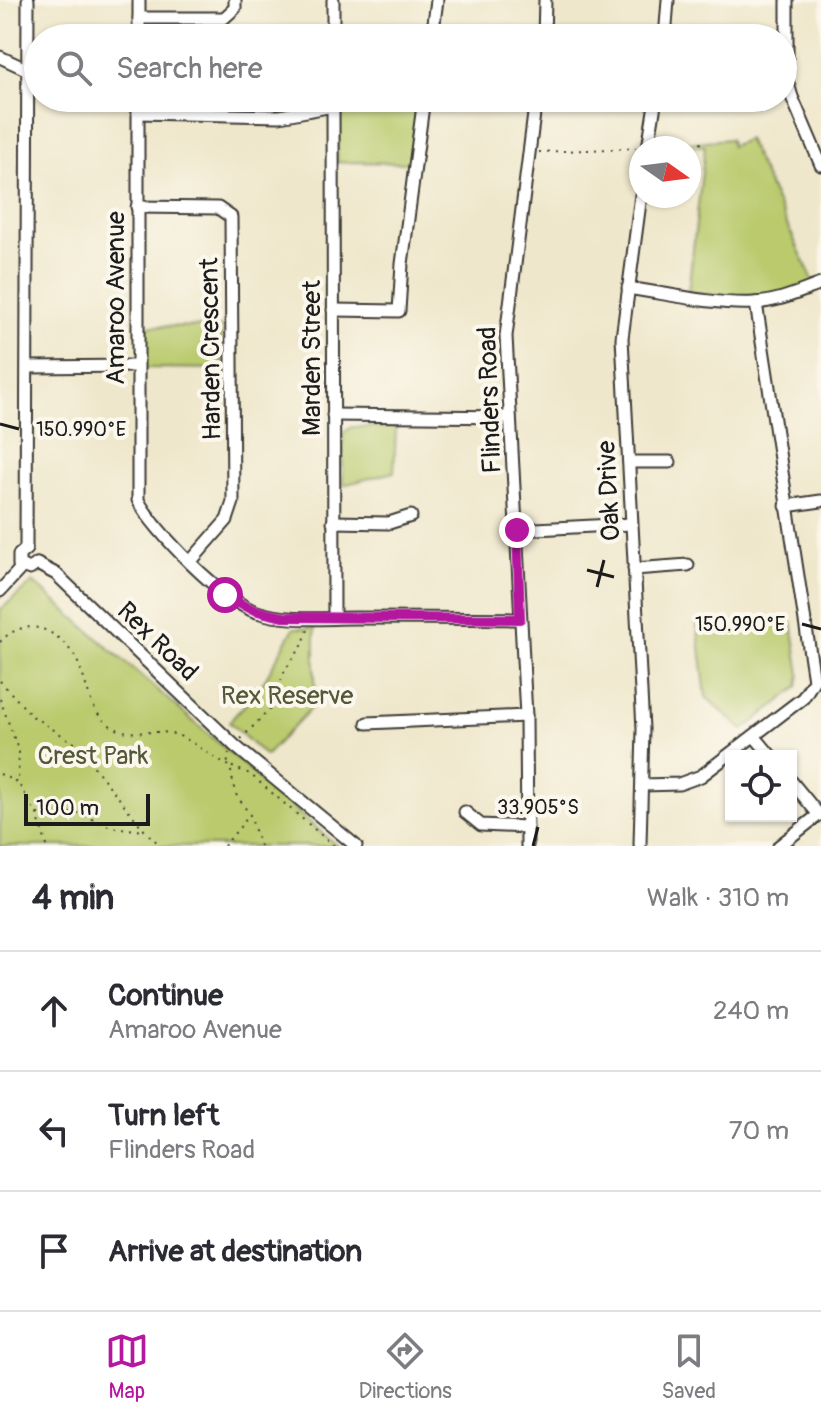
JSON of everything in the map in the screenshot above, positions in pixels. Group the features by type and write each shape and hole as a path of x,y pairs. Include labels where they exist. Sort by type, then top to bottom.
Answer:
{"street":[{"path":"28,0 28,24"},
{"path":"139,0 139,24"},
{"path":"139,18 224,18 235,8 235,0"},
{"path":"333,0 333,24"},
{"path":"434,24 437,0"},
{"path":"544,24 545,0"},
{"path":"666,24 668,0"},
{"path":"787,0 787,24"},
{"path":"0,57 24,68"},
{"path":"797,109 821,165"},
{"path":"22,567 19,555 26,549 28,112"},
{"path":"138,113 280,116 295,112"},
{"name":"Marden Street","path":"333,112 334,618"},
{"path":"333,310 399,311 402,264 422,112"},
{"name":"Flinders Road","path":"527,846 526,716 506,336 534,112"},
{"path":"652,136 655,112"},
{"name":"Amaroo Avenue","path":"138,113 138,500 158,531 225,595 257,613 284,617 520,619"},
{"name":"Harden Crescent","path":"137,207 218,208 231,217 233,502 227,520 191,561"},
{"name":"Oak Drive","path":"639,208 622,338 643,729 640,845"},
{"path":"628,288 756,303 785,298 821,284"},
{"path":"643,785 679,784 694,780 816,688 756,303"},
{"path":"28,367 137,366"},
{"path":"333,415 510,417"},
{"path":"629,462 670,462"},
{"path":"786,506 821,501"},
{"path":"333,522 389,523 411,516"},
{"path":"517,530 631,524"},
{"path":"22,567 30,569 37,564 38,554 26,549"},
{"name":"Rex Road","path":"37,564 56,574 235,746 356,846"},
{"path":"634,569 688,565"},
{"path":"0,591 22,567"},
{"path":"367,723 526,716"},
{"path":"755,737 766,750"},
{"path":"779,846 820,814 797,788"},
{"path":"465,812 481,825 527,827"}],"path":[{"path":"701,143 707,143"},
{"path":"538,152 629,148"},
{"path":"241,739 271,708 285,670 302,646 309,623"},
{"path":"0,642 11,631 36,626 54,635 73,654 84,677 90,701 109,725 126,733 176,734 213,759 250,774 334,846"},
{"path":"0,681 32,716 76,744 145,831 161,846"},
{"path":"0,699 19,752 18,783"},
{"path":"229,752 227,760 235,793 250,815 260,846"},
{"path":"0,774 18,783 37,814 47,846"},
{"path":"37,814 78,813 111,827 145,831"},
{"path":"224,846 250,815"}],"green space":[{"path":"339,112 417,112 410,163 337,162"},
{"path":"730,139 731,146 747,139 814,282 768,296 736,297 688,292 698,208 701,208 705,146 701,146 701,141"},
{"path":"145,326 221,327 223,369 144,368"},
{"path":"352,427 396,427 394,472 343,485 343,433"},
{"name":"Crest Park","path":"33,582 337,846 0,846 0,610"},
{"path":"697,622 792,623 800,674 798,687 743,730 706,697"},
{"name":"Rex Reserve","path":"294,628 315,628 315,704 265,756 229,722 260,688"}],"route":[{"path":"225,595 257,613 284,617 520,619 517,530"}]}
